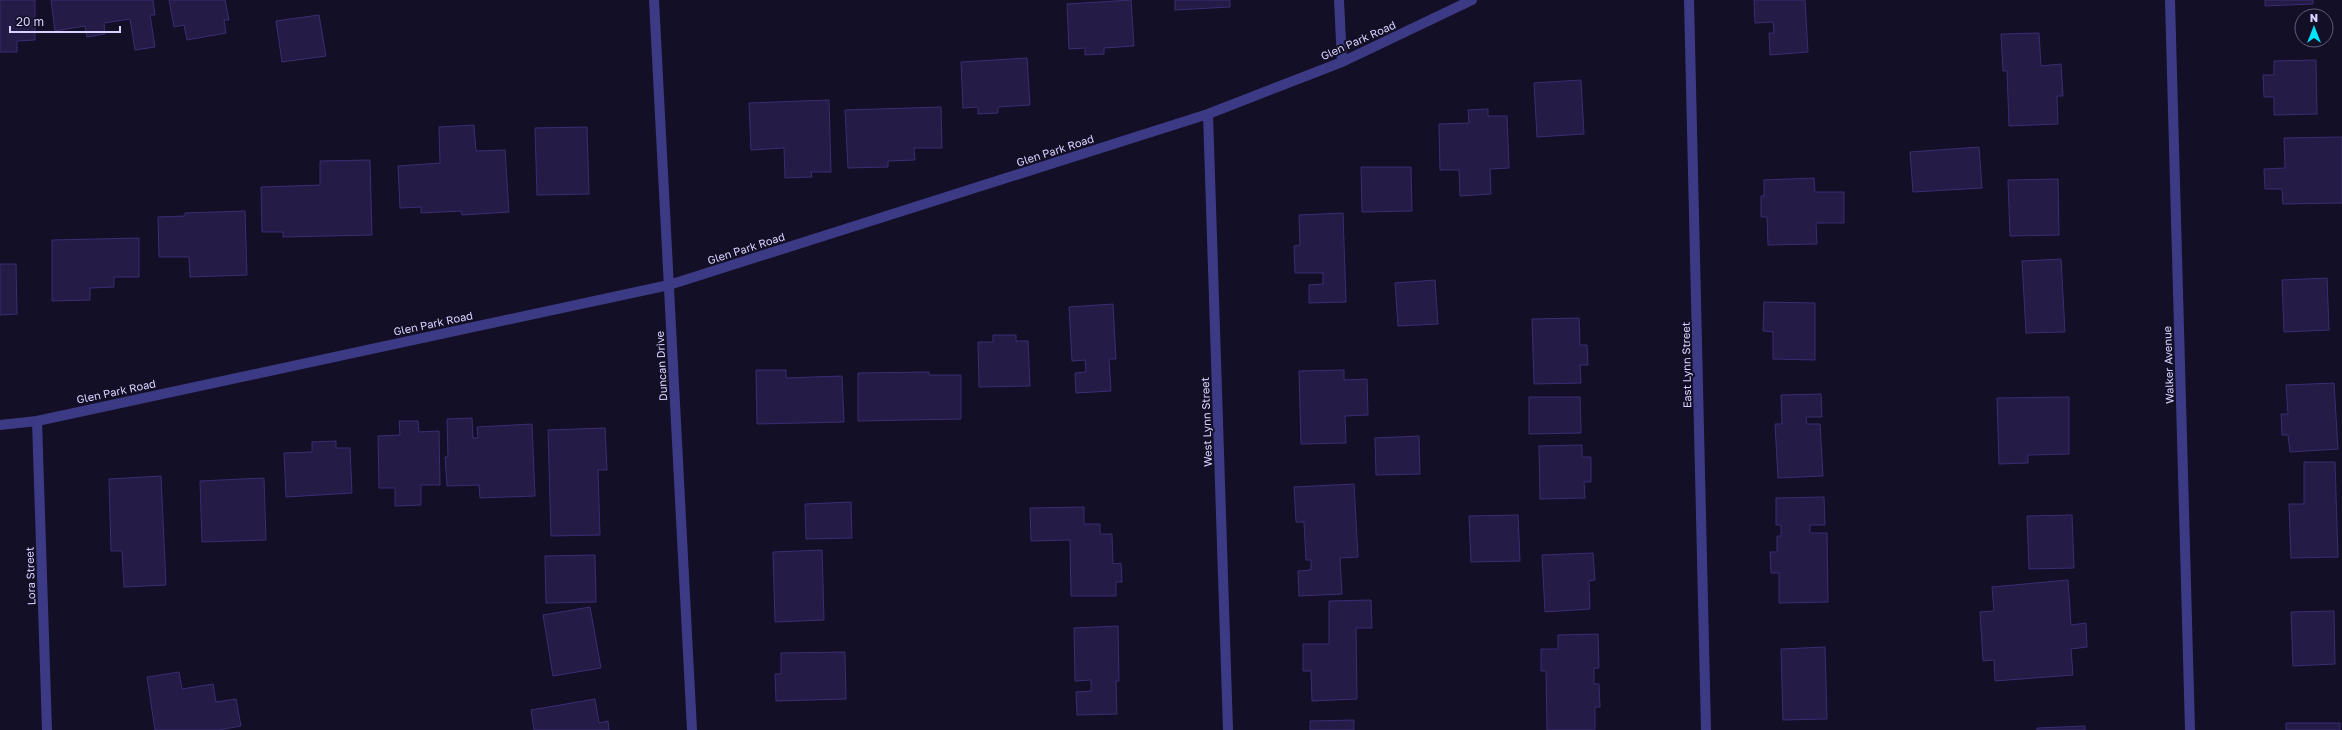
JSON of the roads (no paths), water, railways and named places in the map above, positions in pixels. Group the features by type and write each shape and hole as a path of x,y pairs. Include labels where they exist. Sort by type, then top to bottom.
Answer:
{"street":[{"name":"Duncan Drive","path":"654,0 692,730"},
{"path":"1339,0 1342,62"},
{"name":"Glen Park Road","path":"0,425 37,420 669,285 1208,114 1342,62 1472,0"},
{"name":"East Lynn Street","path":"1689,0 1706,730"},
{"name":"Walker Avenue","path":"2170,0 2190,730"},
{"name":"West Lynn Street","path":"1208,114 1228,730"},
{"name":"Lora Street","path":"37,420 47,730"}]}
